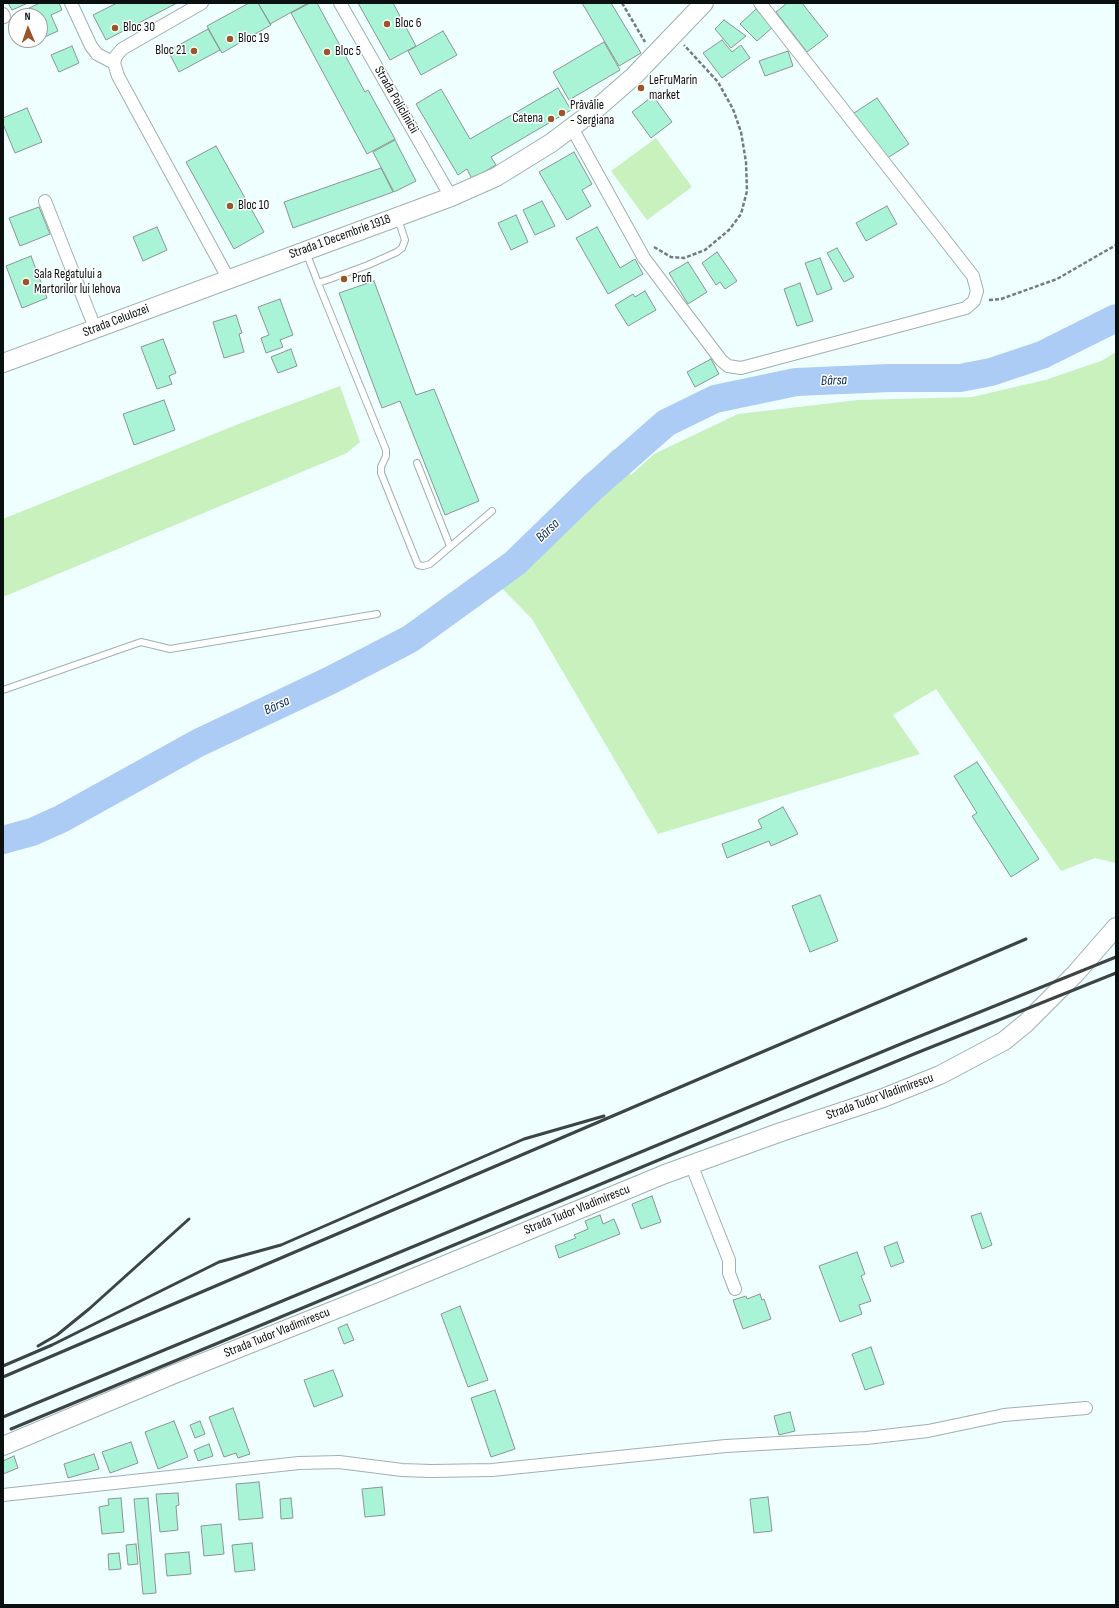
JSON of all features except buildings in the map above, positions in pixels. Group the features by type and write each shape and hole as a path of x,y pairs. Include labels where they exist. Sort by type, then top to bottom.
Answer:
{"main road":[{"name":"Strada 1 Decembrie 1918","path":"228,278 451,197 513,167 572,128 615,93 653,57 704,3"},
{"name":"Strada Celulozei","path":"3,363 228,278"},
{"name":"Strada Tudor Vladimirescu","path":"3,1446 172,1375 377,1293 691,1164 883,1098 940,1075 1004,1041 1026,1023 1071,978 1116,927"}],"street":[{"path":"71,3 91,46 97,54 114,63"},
{"path":"202,3 122,49 116,56 114,63 118,76 228,278"},
{"name":"Strada Policlinicii","path":"340,3 451,197"},
{"path":"572,128 644,258 721,360 728,366 741,368 966,308 974,301 977,291 973,276 760,3"},
{"path":"45,201 95,328"},
{"path":"691,1164 729,1260 729,1273 735,1289"},
{"path":"3,1495 271,1465 339,1462 409,1470 492,1470 726,1446 866,1438 928,1431 1004,1415 1086,1408"}],"lane":[{"path":"318,282 397,252 402,248 405,240 397,216"},
{"path":"305,250 386,450 386,456 381,466 381,473 415,561 418,565 423,566 430,564 492,511"},
{"path":"417,463 450,546"},
{"path":"3,690 141,642 170,649 377,614"}],"path":[{"path":"622,3 653,57"},
{"path":"651,244 656,249 671,257 684,258 705,250 729,230 741,214 747,191 746,162 741,132 733,109 718,82 674,35"},
{"path":"974,301 1001,299 1057,279 1116,244"}],"green space":[{"path":"656,138 692,187 647,220 611,171"},
{"path":"1116,352 1116,863 1095,858 1061,871 936,689 893,715 920,754 658,834 532,619 486,572 614,449 631,475 654,454 738,414 858,400 972,397 1045,380 1101,361"},
{"path":"340,386 360,442 347,453 3,597 3,519 241,423"}],"waterway":[{"name":"Bârsa","path":"3,840 32,832 61,819 198,743 331,680 410,639 515,563 592,488 666,423 715,399 796,382 890,378 960,378 991,372 1042,355 1116,318"}],"railway":[{"path":"3,1377 1026,939"},
{"path":"3,1417 908,1041 1116,957"},
{"path":"11,1429 914,1054 1116,973"},
{"path":"3,1366 52,1345 219,1262 281,1245 524,1139 604,1116"},
{"path":"38,1346 57,1335 89,1309 189,1219"}],"place":[{"name":"Bloc 6","path":"387,24"},
{"name":"Bloc 30","path":"115,28"},
{"name":"Bloc 19","path":"230,39"},
{"name":"Bloc 21","path":"194,51"},
{"name":"Bloc 5","path":"327,52"},
{"name":"LeFruMarin market","path":"641,88"},
{"name":"Prăvălie - Sergiana","path":"562,113"},
{"name":"Catena","path":"551,119"},
{"name":"Bloc 10","path":"230,206"},
{"name":"Profi","path":"344,279"},
{"name":"Sala Regatului a Martorilor lui Iehova","path":"26,282"}]}
